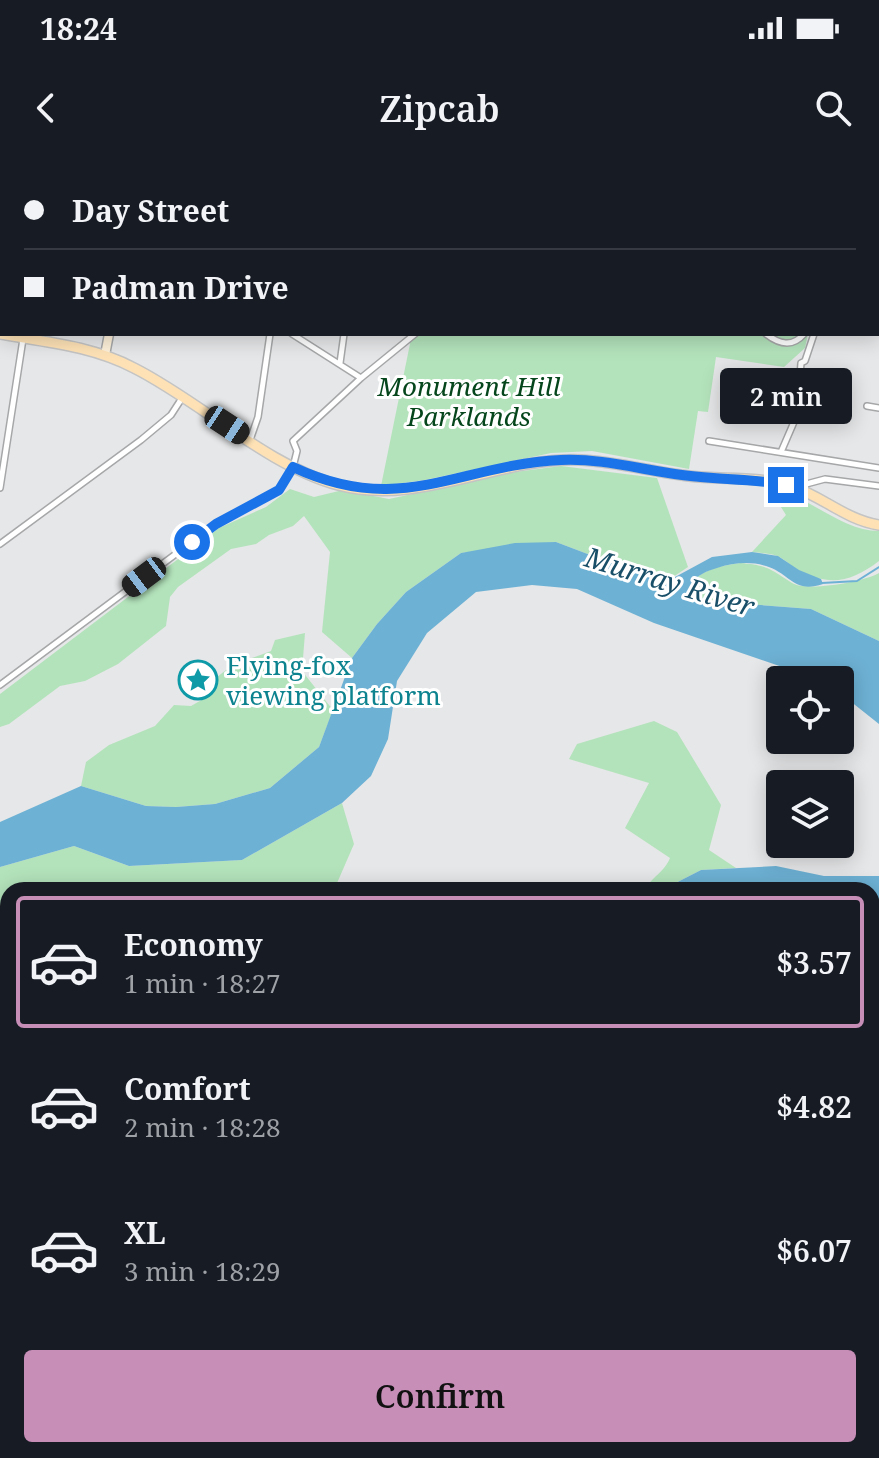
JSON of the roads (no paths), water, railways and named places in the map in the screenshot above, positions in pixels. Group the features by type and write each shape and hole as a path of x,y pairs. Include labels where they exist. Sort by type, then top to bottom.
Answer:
{"main road":[{"path":"12,336 105,355 139,370 293,467 335,484 370,490 411,488 513,467 565,460 794,487 860,521 879,525"},
{"path":"105,355 109,336"}],"street":[{"path":"250,440 258,417 270,336"},
{"path":"295,336 361,378"},
{"path":"340,363 344,336"},
{"path":"406,342 407,336"},
{"path":"0,685 216,524 279,490 293,467 297,451 293,441 361,378 413,336"},
{"path":"770,336 785,344 802,336"},
{"path":"781,452 797,415 801,363 805,361 813,336"},
{"path":"0,488 23,338"},
{"path":"0,544 141,440 171,415 183,397"},
{"path":"867,406 879,408"},
{"path":"709,441 879,468"},
{"path":"794,487 825,479 879,486"}],"water":[{"name":"Murray River","path":"556,542 664,583 712,557 752,552 778,556 799,570 821,579 823,584 798,585 774,569 742,563 706,572 691,585 694,595 709,601 811,609 879,641 879,724 854,704 854,666 779,666 654,623 577,589 532,585 476,592 427,633 397,681 388,739 371,776 342,803 242,860 129,866 74,846 0,867 0,822 81,786 146,806 176,807 215,804 270,788 319,747 352,658 406,592 461,553 515,543"},
{"path":"776,866 824,876 879,876 879,882 678,882 701,870"}],"waterway":[{"path":"822,583 857,581 879,567"}],"place":[{"name":"Flying-fox viewing platform","path":"198,680"}],"park label":[{"name":"Monument Hill Parklands","path":"469,401"}]}
